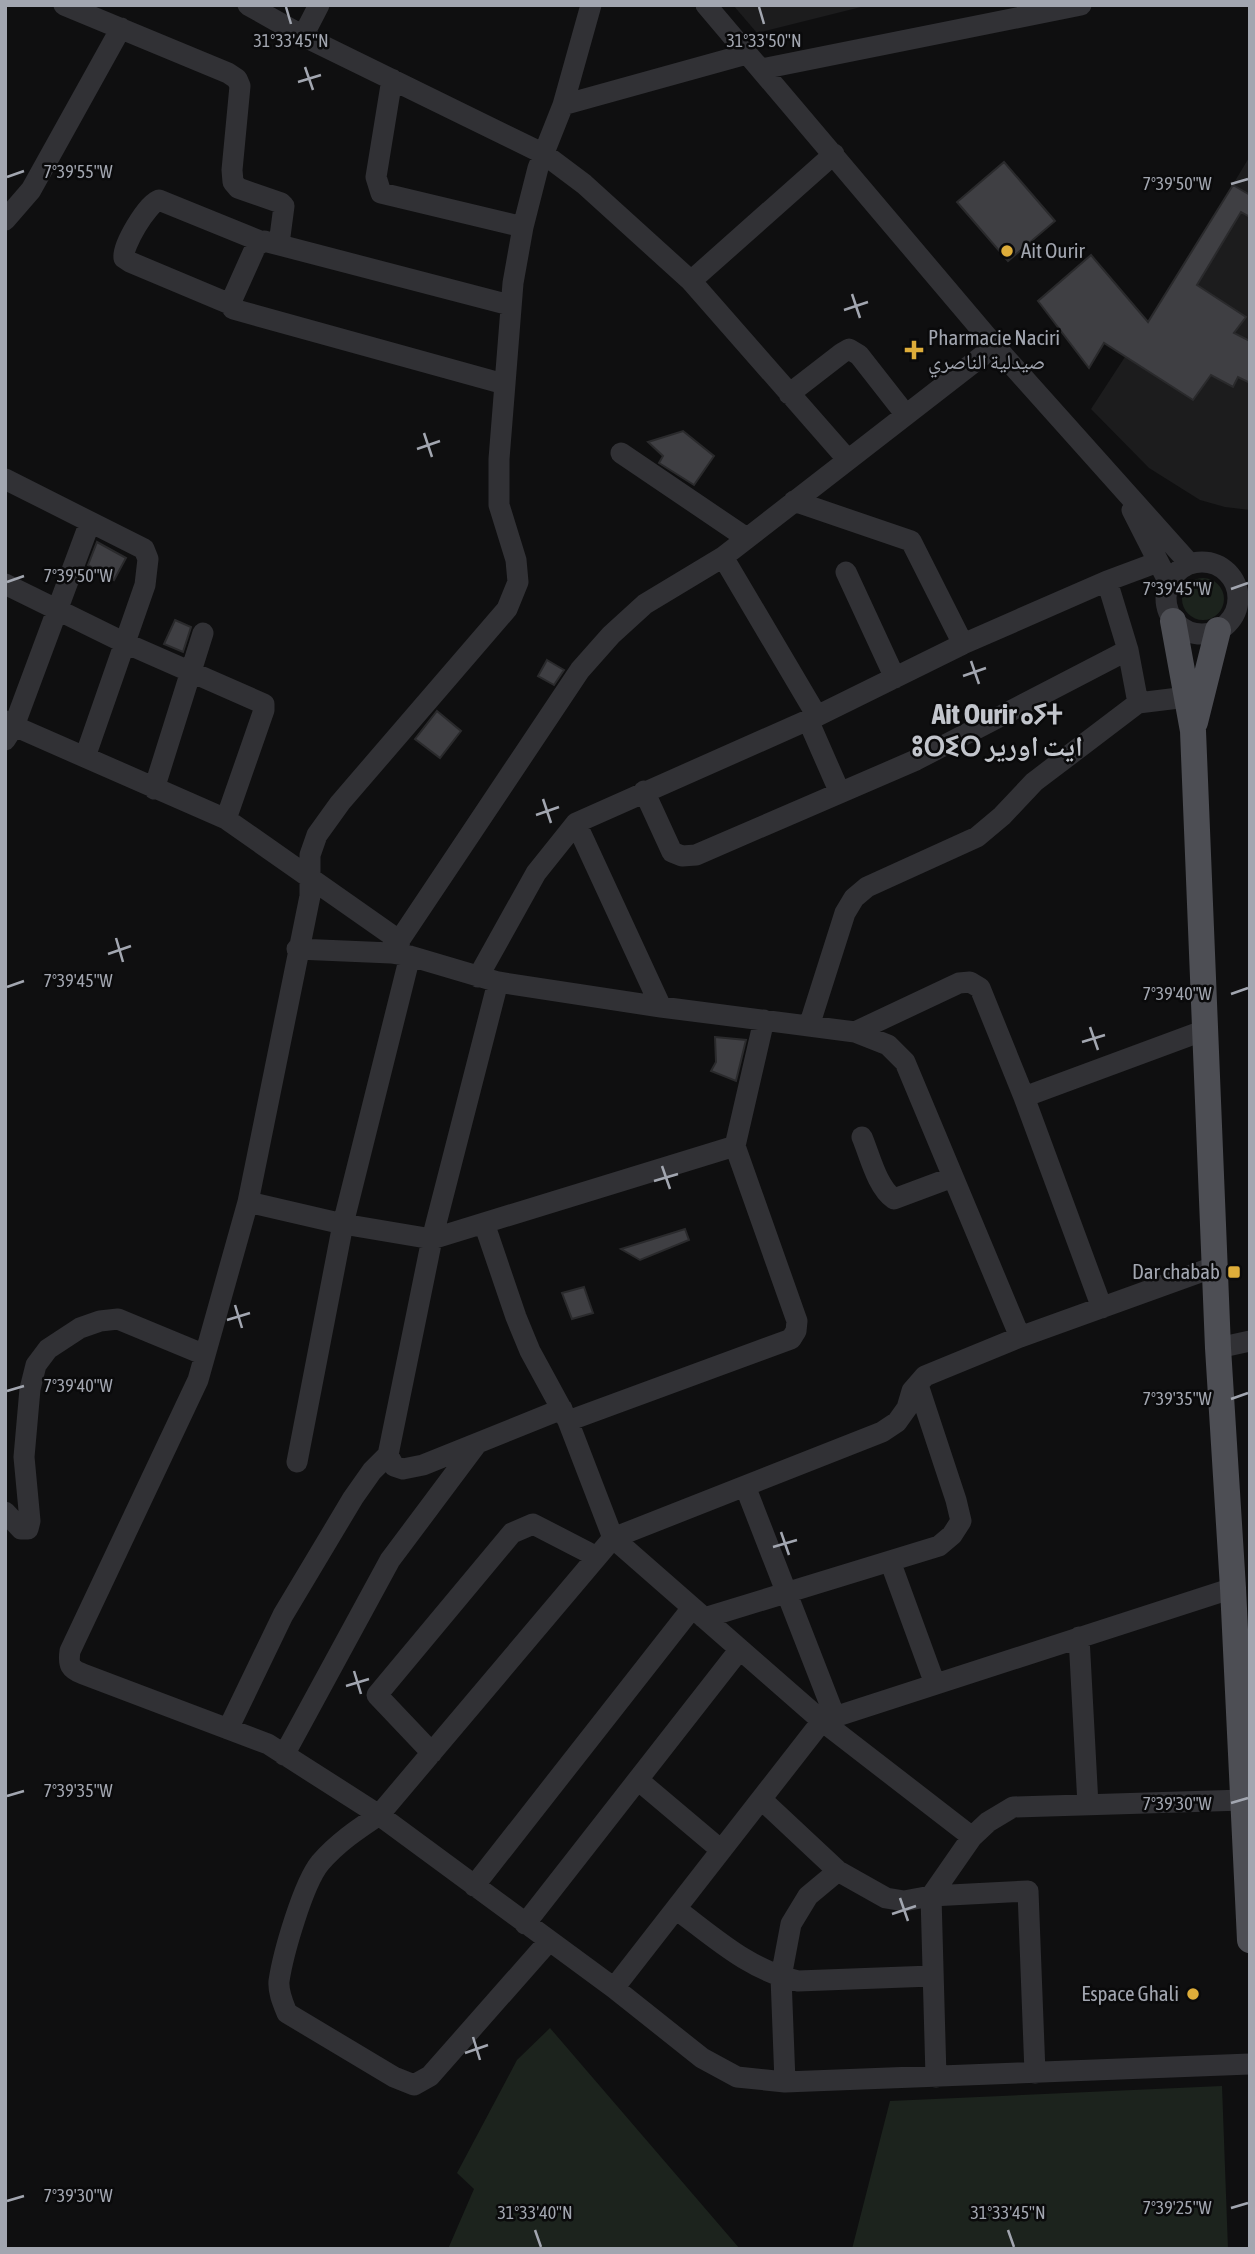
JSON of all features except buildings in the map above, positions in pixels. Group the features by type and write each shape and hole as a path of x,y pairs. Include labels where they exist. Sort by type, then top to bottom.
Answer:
{"main road":[{"path":"1173,621 1193,731 1214,1266 1250,1940"},
{"path":"1193,731 1218,630"}],"street":[{"path":"64,5 237,79 240,86 233,182 238,188 281,202 284,206 270,242"},
{"path":"303,36 319,5"},
{"path":"591,5 523,227 510,305 499,459 499,505 516,560 518,582 507,609 340,803 317,835 310,855 310,897 248,1202 198,1381 70,1651 68,1662 72,1670 268,1744 379,1815 614,1988 702,2058 737,2077 785,2082 1250,2064"},
{"path":"706,5 995,346 1190,564"},
{"path":"762,69 1081,5"},
{"path":"257,7 303,36 544,154 584,184 691,281 848,460"},
{"path":"5,220 31,190 121,28"},
{"path":"562,105 747,54"},
{"path":"392,79 376,177 381,193 523,227"},
{"path":"691,281 834,154"},
{"path":"504,384 233,309 230,304 130,262 124,258 125,246 150,205 159,200 270,242 510,305"},
{"path":"230,304 256,246 270,242"},
{"path":"298,1462 343,1224 400,950 580,670 611,635 645,604 723,557 995,346"},
{"path":"789,394 849,349 859,355 906,415"},
{"path":"621,453 746,537"},
{"path":"5,479 144,549 148,559 145,585 85,757"},
{"path":"1118,483 1169,583"},
{"path":"794,501 911,541 963,644"},
{"path":"90,522 8,729 85,757 226,819 311,878 400,950"},
{"path":"723,557 813,718 840,793"},
{"path":"228,1729 283,1615 353,1498 372,1471 388,1455 488,980 536,873 576,822 813,718 963,644 1107,581 1158,562"},
{"path":"1223,569 1236,587 1243,607 1226,625 1207,634 1194,634 1173,621 1166,603 1169,583 1177,572 1190,564 1207,563 1223,569 1250,573"},
{"path":"846,572 895,678"},
{"path":"1107,581 1128,650 1138,703"},
{"path":"5,584 125,643 264,704 226,819"},
{"path":"154,789 203,633"},
{"path":"644,791 672,852 682,856 696,855 916,760 1128,650"},
{"path":"809,1026 845,913 854,898 867,887 977,837 1002,816 1034,782 1138,703 1187,697"},
{"path":"576,822 661,1007"},
{"path":"298,949 400,950 488,980 661,1007 855,1032 888,1045 905,1062 1020,1337"},
{"path":"855,1032 958,983 970,982 980,988 1024,1097 1101,1308"},
{"path":"388,1455 394,1466 403,1469 423,1465 479,1443 791,1339 796,1331 797,1321 735,1146 764,1020"},
{"path":"1024,1097 1205,1030"},
{"path":"862,1137 883,1187 894,1199 953,1177"},
{"path":"248,1202 343,1224 432,1240 735,1146"},
{"path":"484,1223 516,1317 530,1351 565,1415 613,1538 740,1649 972,1837"},
{"path":"549,1941 430,2076 414,2085 394,2077 287,2013 281,2000 279,1983 302,1898 319,1865 347,1836 379,1815 613,1538 882,1432 897,1422 925,1376 1020,1337 1214,1266"},
{"path":"5,1512 21,1529 28,1529 30,1521 24,1457 30,1389 36,1366 48,1349 80,1328 100,1321 118,1319 205,1355"},
{"path":"1218,1348 1250,1341"},
{"path":"474,1886 698,1613 787,1593 939,1546 953,1535 961,1521 918,1385"},
{"path":"5,1443 24,1457"},
{"path":"284,1755 390,1560 479,1443"},
{"path":"745,1486 787,1593 828,1719"},
{"path":"432,1753 377,1695 495,1553 512,1533 533,1524 597,1557"},
{"path":"890,1561 935,1684"},
{"path":"614,1988 721,1850 828,1719 1233,1588"},
{"path":"1079,1637 1088,1805"},
{"path":"526,1924 740,1649"},
{"path":"638,1780 721,1850"},
{"path":"762,1800 838,1871 886,1898 904,1901 931,1896 1028,1891 1035,2073"},
{"path":"936,2077 931,1896 972,1837 988,1822 1013,1807 1244,1800"},
{"path":"785,2082 781,1977 790,1924 808,1896 838,1871"},
{"path":"676,1909 758,1969 781,1977 798,1981 932,1976"}],"shaded area":[{"path":"733,5 869,5 757,33"},
{"path":"1250,156 1250,510 1200,500 1149,468 1091,409 1179,274"},
{"path":"1203,578 1218,584 1224,599 1218,614 1203,620 1188,614 1182,599 1188,584"},
{"path":"550,2028 740,2249 448,2249 474,2189 457,2173 517,2060"},
{"path":"1222,2086 1228,2249 852,2249 890,2101"}],"place":[{"name":"Ait Ourir","path":"1007,251"},
{"name":"Pharmacie Naciri صيدلية الناصري","path":"914,350"},
{"name":"Dar chabab","path":"1234,1272"},
{"name":"Espace Ghali","path":"1193,1994"}],"district":[{"name":"Ait Ourir ⴰⵢⵜ ⵓⵔⵉⵔ ايت اورير","path":"997,730"}]}
